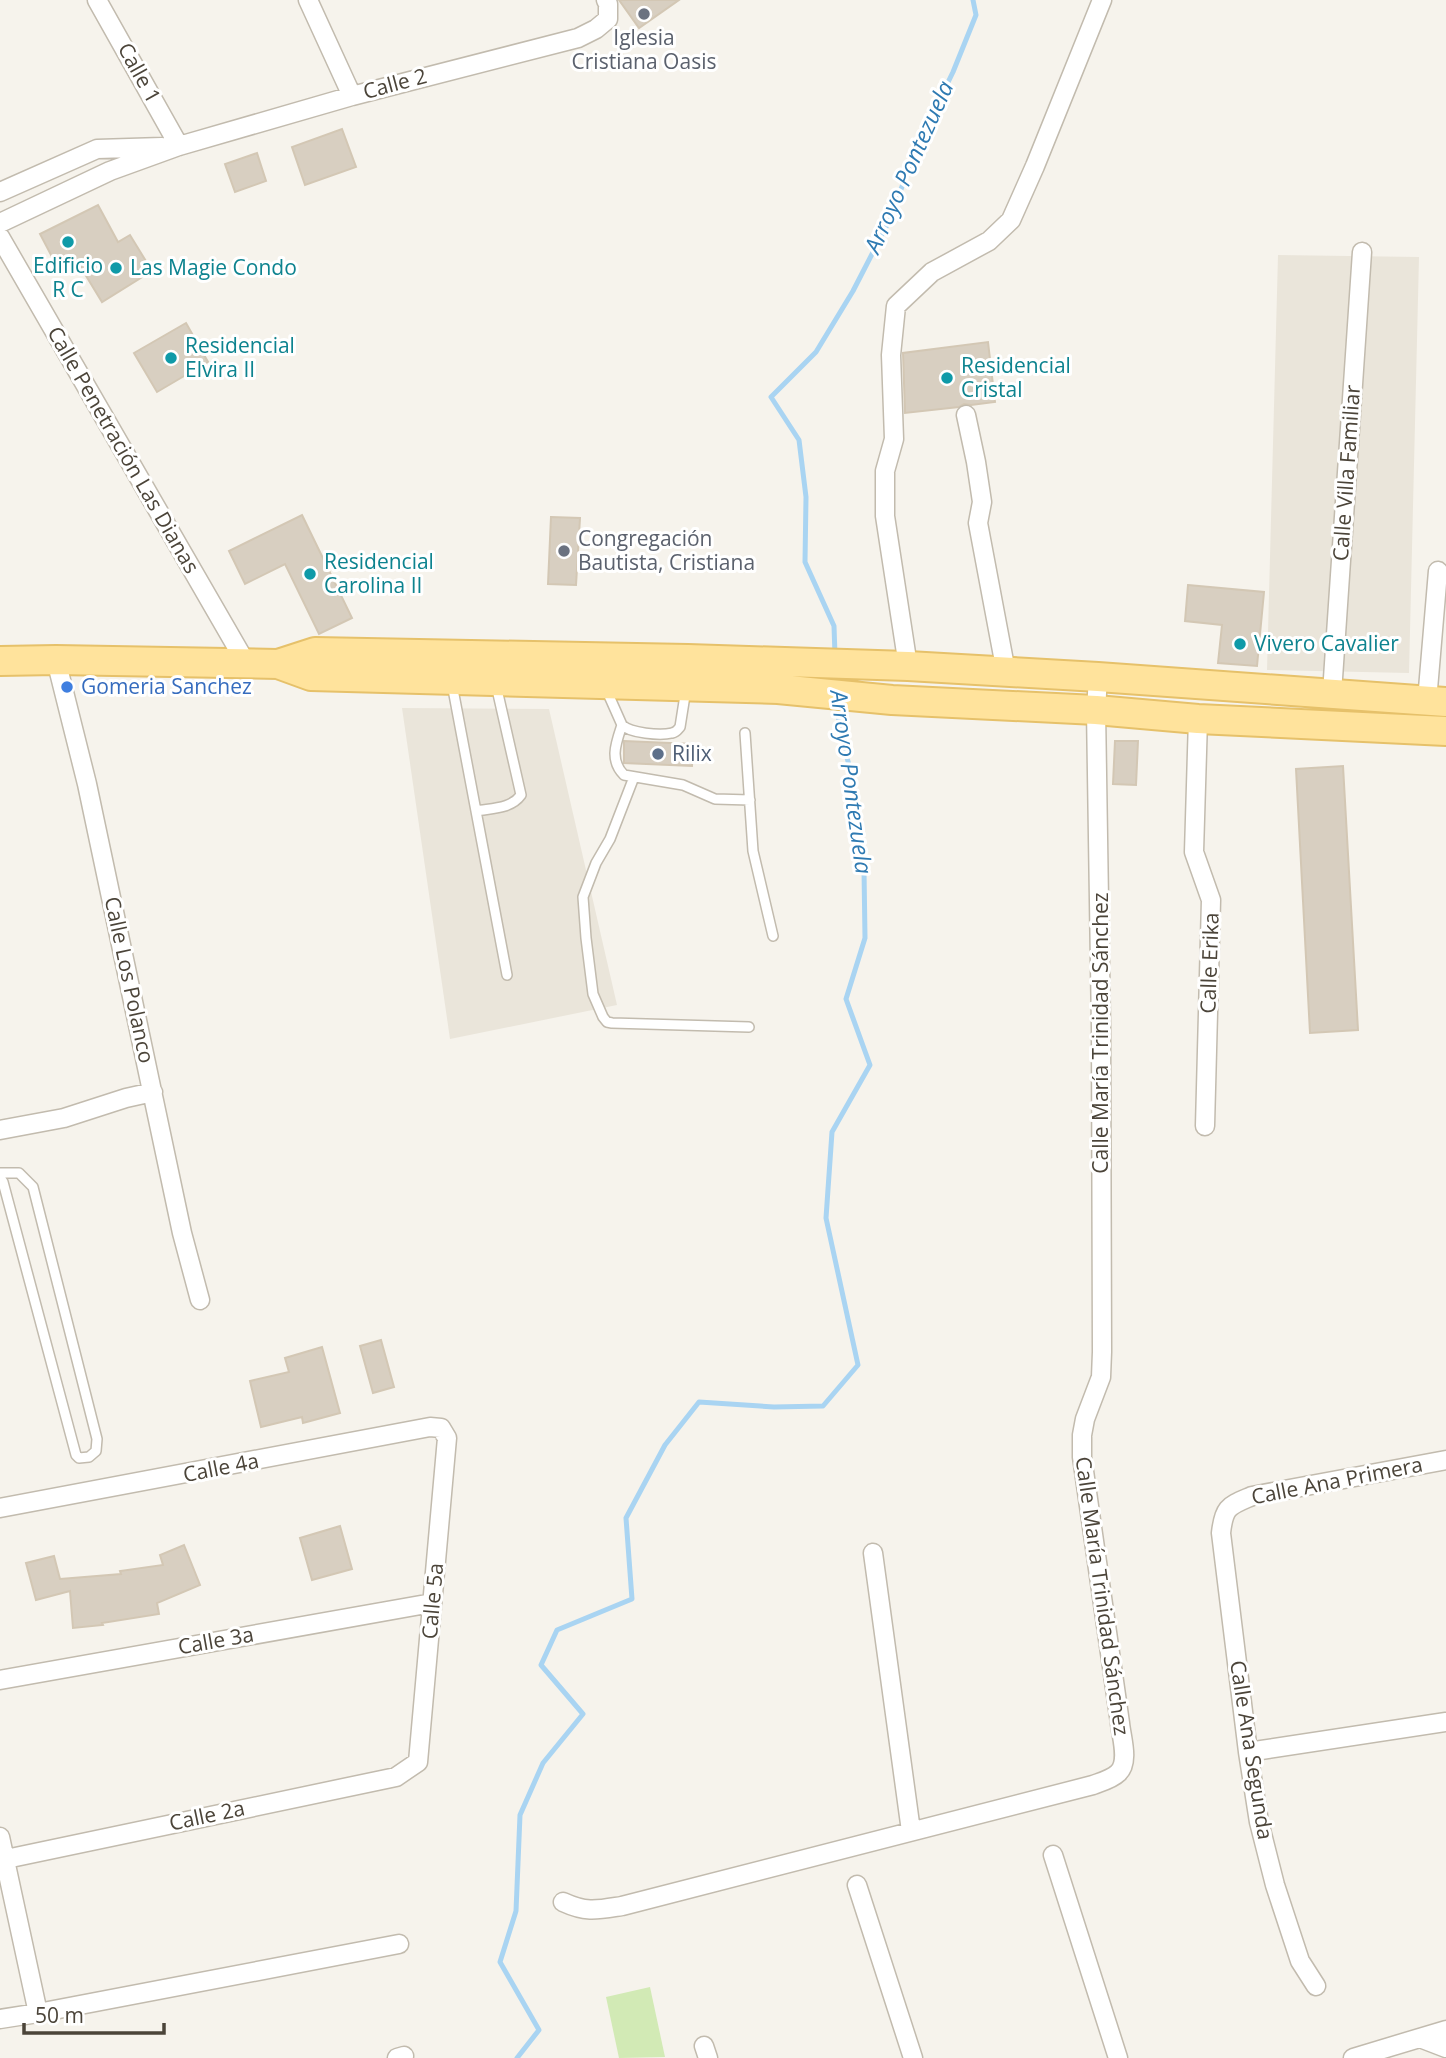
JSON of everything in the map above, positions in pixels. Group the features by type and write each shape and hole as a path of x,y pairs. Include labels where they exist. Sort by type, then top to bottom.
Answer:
{"main road":[{"path":"278,664 315,652 777,661 1098,677 1436,702"},
{"path":"3,655 56,660 278,664 311,676 778,690 892,700 1096,710 1198,719 1446,731"}],"street":[{"name":"Calle 1","path":"97,0 179,146"},
{"path":"308,0 352,96"},
{"name":"Calle 2","path":"0,223 110,171 179,146 352,96 578,38 608,19 606,0"},
{"path":"900,666 885,516 886,471 894,439 891,355 896,306 932,272 989,240 1011,220 1102,0"},
{"name":"Calle 2","path":"0,192 97,149 179,146"},
{"name":"Calle Penetración Las Dianas","path":"0,237 246,663"},
{"name":"Calle Villa Familiar","path":"1332,693 1362,252"},
{"path":"966,415 982,502 978,523 1006,672"},
{"path":"1436,702 1438,571"},
{"name":"Calle Los Polanco","path":"56,660 87,784 182,1233 200,1300"},
{"name":"Calle María Trinidad Sánchez","path":"563,1902 580,1909 622,1906 1093,1785 1119,1773 1123,1765 1120,1723 1082,1457 1082,1434 1101,1377 1102,1352 1096,710 1098,677"},
{"name":"Calle Erika","path":"1198,719 1194,852 1211,900 1205,1126"},
{"path":"0,1130 64,1118 153,1092"},
{"name":"Calle 4a","path":"0,1508 430,1427 441,1428"},
{"name":"Calle 5a","path":"408,1771 418,1762 447,1438 441,1428"},
{"name":"Calle Ana Primera","path":"1229,1506 1252,1496 1446,1460"},
{"name":"Calle Ana Segunda","path":"1229,1506 1223,1518 1221,1533 1259,1822 1275,1885 1300,1961 1316,1986"},
{"path":"873,1553 911,1831"},
{"name":"Calle 3a","path":"0,1680 432,1603"},
{"path":"1248,1752 1445,1728"},
{"name":"Calle 2a","path":"6,1859 383,1780 408,1771"},
{"path":"0,1837 38,2013"},
{"path":"1053,1855 1118,2058"},
{"path":"857,1885 913,2058"},
{"path":"0,2019 400,1944"},
{"path":"1353,2058 1446,2030"},
{"path":"1420,2038 1446,2048"}],"lane":[{"path":"451,680 507,975"},
{"path":"476,811 515,803 521,795 496,683"},
{"path":"604,685 622,725 626,730 634,732 675,732 681,723 686,687"},
{"path":"622,725 614,759 624,775 683,785 715,799 750,800"},
{"path":"745,733 753,851 773,936"},
{"path":"634,777 620,817 596,863 583,897 593,994 603,1017 612,1023 749,1027"},
{"path":"19,1173 33,1187 97,1439 96,1451 89,1457 79,1458 76,1455 0,1176 19,1173"}],"shaded area":[{"path":"1278,255 1419,257 1409,673 1267,670"},
{"path":"402,708 549,709 617,1005 450,1039"}],"green space":[{"path":"650,1987 665,2057 619,2058 606,1997"}],"building":[{"name":"Iglesia Cristiana Oasis","path":"619,0 679,0 639,28"},
{"path":"342,129 356,167 305,185 292,147"},
{"path":"257,153 266,181 235,192 225,164"},
{"path":"98,205 118,242 130,235 152,271 102,302 77,261 59,270 40,234"},
{"name":"Residencial Elvira II","path":"186,323 208,362 157,392 134,353"},
{"name":"Residencial Cristal","path":"988,342 995,402 905,413 903,353"},
{"name":"Residencial Carolina II","path":"302,515 352,618 319,634 285,564 245,584 229,551"},
{"name":"Congregación Bautista, Cristiana","path":"551,517 580,518 576,585 548,584"},
{"name":"Vivero Cavalier","path":"1188,585 1264,592 1257,666 1218,663 1222,625 1185,621"},
{"name":"Rilix","path":"624,741 693,744 692,766 624,763"},
{"path":"1115,741 1138,741 1136,785 1113,784"},
{"path":"1343,766 1358,1030 1310,1033 1296,769"},
{"path":"381,1340 394,1387 373,1393 360,1346"},
{"path":"322,1347 340,1413 303,1423 302,1417 261,1427 250,1381 289,1372 285,1358"},
{"path":"340,1526 352,1569 312,1580 300,1538"},
{"path":"184,1545 200,1585 157,1603 159,1614 102,1623 103,1625 73,1628 70,1591 36,1600 26,1563 54,1556 60,1579 121,1574 120,1571 163,1565 160,1555"}],"waterway":[{"name":"Arroyo Pontezuela","path":"835,655 834,626 805,562 806,497 799,440 771,397 816,352 853,291 888,223 920,140 953,72 976,15 973,0"},
{"name":"Arroyo Pontezuela","path":"517,2058 539,2030 500,1962 516,1911 520,1815 543,1763 583,1714 541,1665 557,1630 632,1599 626,1518 665,1445 699,1402 774,1407 823,1406 858,1365 826,1218 832,1132 870,1065 846,999 865,938 864,870 854,785 839,726 838,703"}],"place":[{"name":"Iglesia Cristiana Oasis","path":"644,14"},
{"name":"Edificio R C","path":"68,242"},
{"name":"Las Magie Condo","path":"116,268"},
{"name":"Residencial Elvira II","path":"171,358"},
{"name":"Residencial Cristal","path":"947,378"},
{"name":"Congregación Bautista, Cristiana","path":"564,551"},
{"name":"Residencial Carolina II","path":"310,574"},
{"name":"Vivero Cavalier","path":"1240,644"},
{"name":"Gomeria Sanchez","path":"67,687"},
{"name":"Rilix","path":"658,754"}]}
